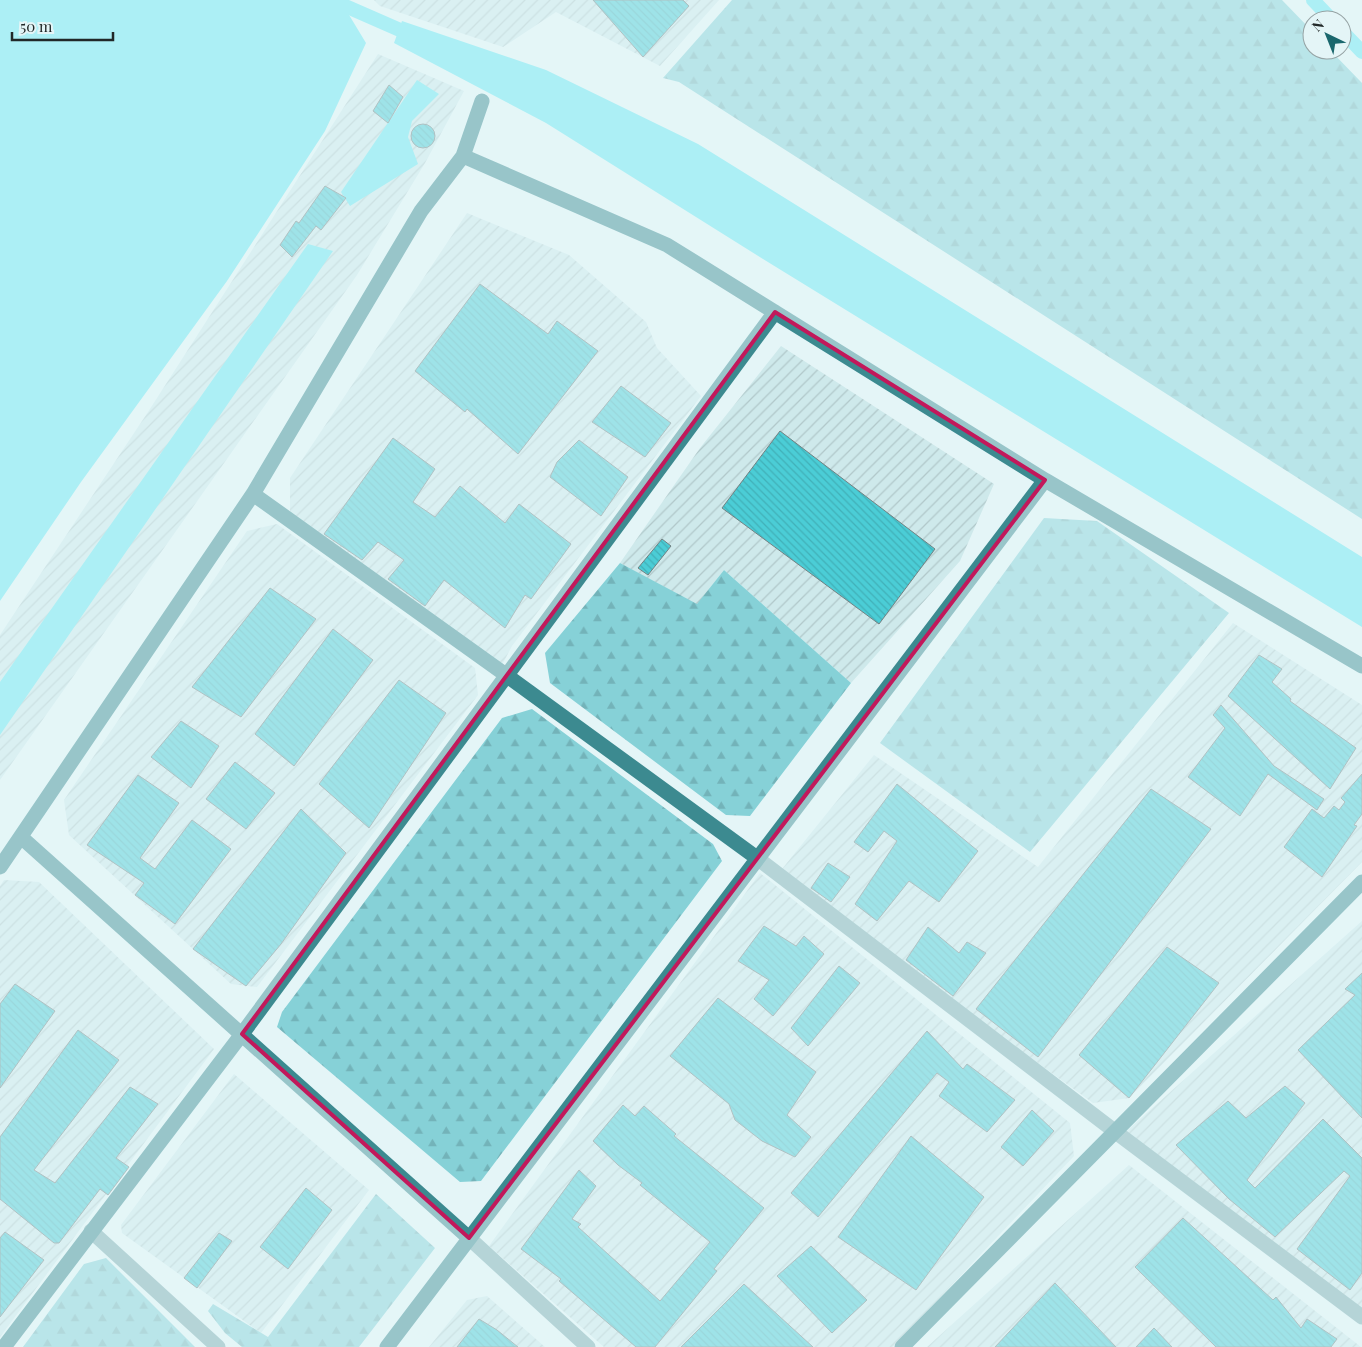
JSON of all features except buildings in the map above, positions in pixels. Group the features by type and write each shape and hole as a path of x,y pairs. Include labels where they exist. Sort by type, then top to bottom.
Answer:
{"street":[{"path":"0,867 253,494 421,211 462,156 482,101"},
{"path":"462,156 667,245 1045,480 1362,666"},
{"path":"4,1347 242,1034 775,312"},
{"path":"387,1347 1045,480"},
{"path":"253,494 757,858 1114,1131 1362,1317"},
{"path":"22,837 588,1347"},
{"path":"902,1347 1362,882"},
{"path":"91,1231 214,1346"}],"highlighted area":[{"path":"775,312 1045,480 469,1238 242,1034"}],"shaded area":[{"path":"0,0 340,0 366,43 325,131 227,281 81,482 0,601"},
{"path":"374,0 719,0 660,66 556,12 503,47 380,6"},
{"path":"402,21 546,70 698,144 1362,557 1362,627 763,259 546,123 394,43"},
{"path":"378,54 464,91 425,163 357,275 0,780 0,635 148,412"},
{"path":"417,80 439,94 412,121 408,137 418,164 350,206 341,192"},
{"path":"467,213 569,255 646,322 657,348 701,396 512,646 502,665 290,520 290,478"},
{"path":"308,244 333,251 0,735 0,682"},
{"path":"781,346 994,484 960,561 851,683 724,570 697,605 620,563 700,448"},
{"path":"277,524 475,668 478,695 257,987 231,984 69,835 64,800 247,531"},
{"path":"1233,623 1362,705 1362,862 1129,1098 1093,1103 778,874 874,755 1038,867"},
{"path":"760,873 1070,1123 1074,1156 893,1347 604,1347 489,1246"},
{"path":"4,880 39,882 214,1049 0,1337 0,886"},
{"path":"1362,921 1362,1310 1121,1136"},
{"path":"234,1074 369,1190 261,1333 122,1233 121,1225"},
{"path":"1129,1165 1361,1347 927,1347"},
{"path":"487,1296 545,1347 429,1347 467,1300"}],"green space":[{"path":"732,0 1282,0 1302,21 1302,60 1340,60 1362,83 1362,519 679,82 663,78"},
{"path":"1044,518 1097,521 1229,613 1030,852 880,743"},
{"path":"620,563 697,604 724,570 851,683 750,816 726,815 550,683 545,653"},
{"path":"532,709 713,844 722,861 481,1181 460,1182 277,1027 282,1012 502,718"},
{"path":"376,1194 435,1248 359,1347 242,1347 225,1333 208,1311 213,1304 268,1337"},
{"path":"106,1258 195,1347 23,1347 84,1264"}],"waterway":[{"path":"1313,0 1322,10"},
{"path":"343,5 416,37"},
{"path":"1352,42 1362,52"}]}
